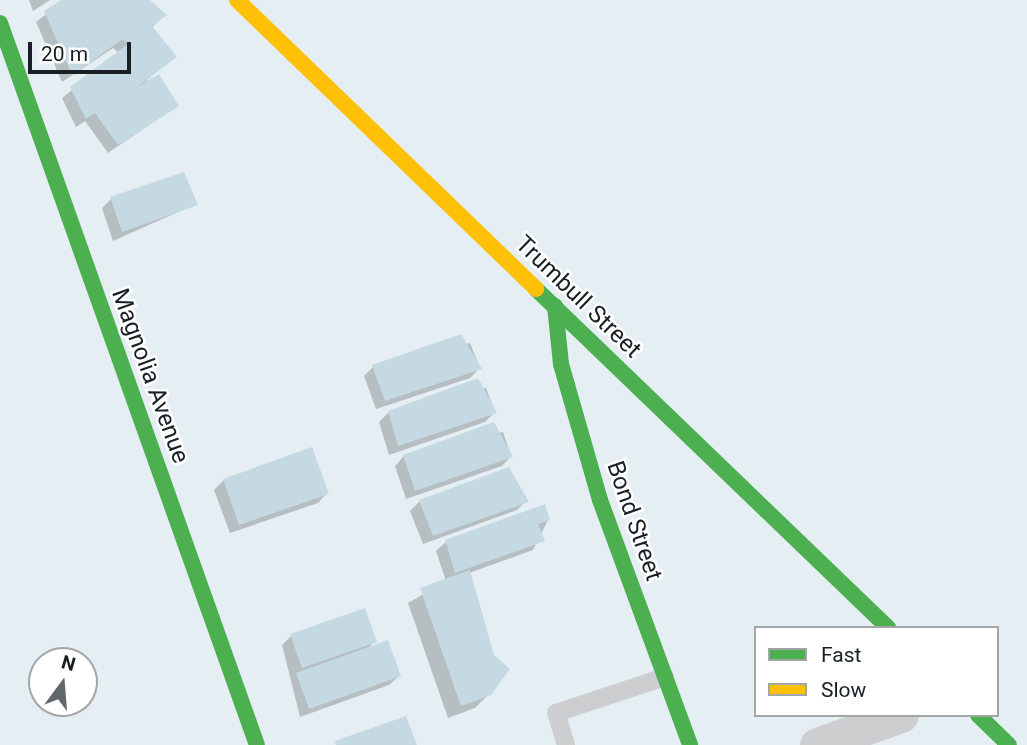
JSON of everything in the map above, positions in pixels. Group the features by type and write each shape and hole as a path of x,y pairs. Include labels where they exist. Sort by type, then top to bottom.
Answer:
{"street":[{"name":"Trumbull Street","path":"237,0 886,626"},
{"name":"Magnolia Avenue","path":"0,23 257,745"},
{"name":"Bond Street","path":"555,306 561,364 600,500 690,745"},
{"path":"817,745 895,717"},
{"path":"980,717 1009,745"}],"lane":[{"path":"566,745 556,713 665,677"}],"building":[{"path":"61,0 150,0 167,15 152,26 177,57 136,88 159,74 179,106 118,145 95,113 86,119 70,87 128,44 123,39 72,75 44,11"},
{"path":"184,172 198,205 122,232 110,197"},
{"path":"461,334 482,369 385,401 372,365"},
{"path":"478,378 497,413 398,446 388,411"},
{"path":"494,422 513,457 415,491 403,455"},
{"path":"312,447 329,494 239,525 223,479"},
{"path":"509,467 529,502 433,536 419,500"},
{"path":"545,504 550,520 538,524 545,541 455,573 445,540"},
{"path":"470,570 494,655 510,669 491,695 461,706 420,588"},
{"path":"365,608 377,642 302,668 290,634"},
{"path":"388,640 401,676 309,709 296,673"},
{"path":"406,716 417,745 336,745 335,741"}],"traffic: fast":[{"path":"0,23 257,745"},
{"path":"536,289 886,626"},
{"path":"555,306 561,364 600,500 690,745"},
{"path":"980,717 1009,745"}],"traffic: slow":[{"path":"237,0 536,289"}]}
